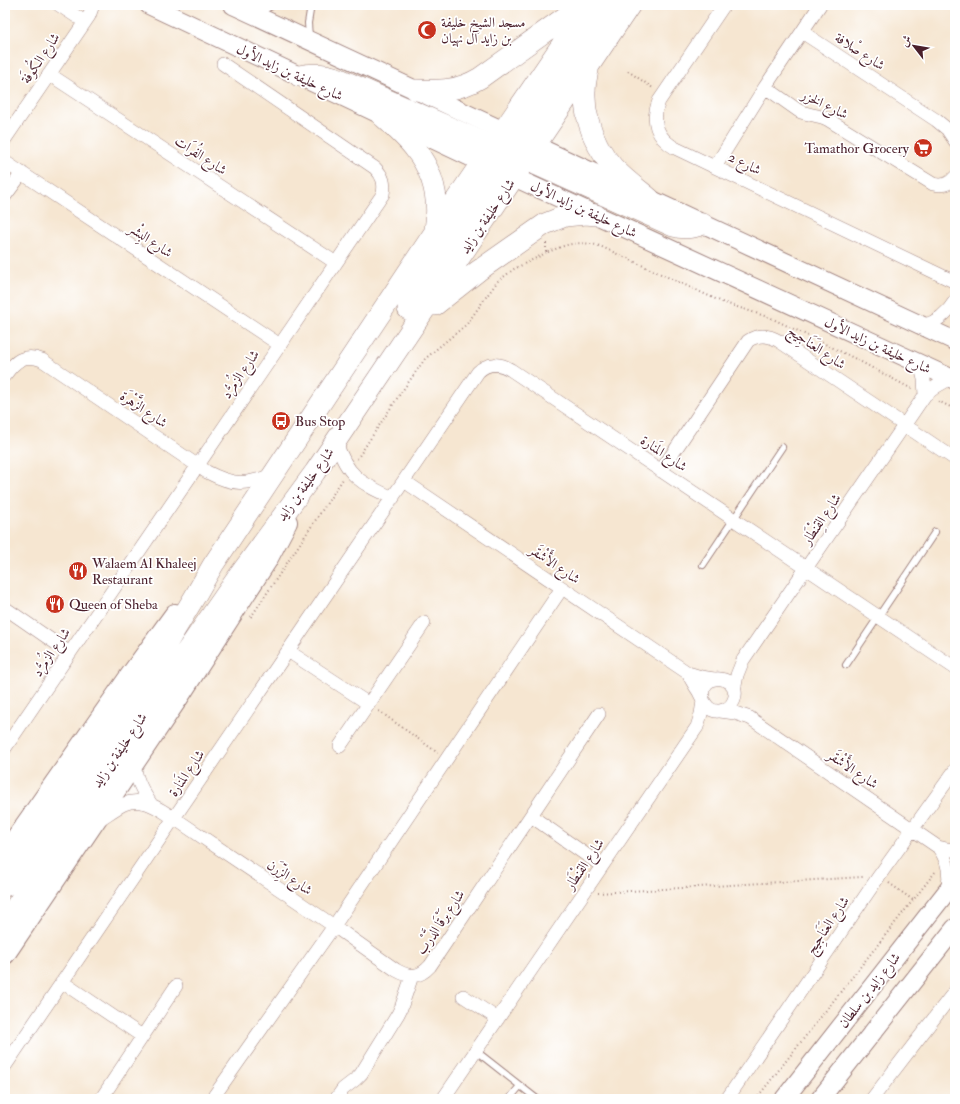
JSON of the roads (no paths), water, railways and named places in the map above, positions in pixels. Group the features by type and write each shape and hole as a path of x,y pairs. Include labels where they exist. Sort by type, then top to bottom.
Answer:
{"highway":[{"path":"416,90 443,91 472,83 582,5"},
{"name":"شارع خليفة بن زايد","path":"5,922 168,678 251,559 315,472 416,322 589,5"},
{"path":"399,347 398,330 402,318 607,5"},
{"name":"شارع خليفة بن زايد","path":"5,886 156,661 213,565 435,231 590,64 630,5"},
{"path":"590,64 584,97 587,119 592,132 603,154 611,165 650,199"},
{"path":"299,76 316,74 340,78 673,226 685,228 703,224"},
{"path":"380,114 415,148 433,180 437,200 435,231"},
{"path":"416,322 466,280 545,224 565,216 586,214 596,215"}],"main road":[{"name":"شارع خليفة بن زايد الأول","path":"149,5 380,114 509,153 650,199 955,341"},
{"name":"شارع خليفة بن زايد الأول","path":"233,5 416,90 509,153 596,215 953,379"},
{"path":"5,954 182,692 266,560 315,472"},
{"path":"5,854 140,661 213,565"},
{"name":"شارع زايد بن سلطان","path":"784,1099 951,886"},
{"name":"شارع زايد بن سلطان","path":"820,1099 955,928"}],"street":[{"path":"59,5 89,14"},
{"name":"شارع الكُوفَة","path":"5,139 89,14 102,5"},
{"name":"شارع 2","path":"724,5 656,108 656,123 661,136 670,145 955,282"},
{"path":"715,167 765,87 820,5"},
{"name":"شارع صْلافة","path":"802,32 936,120 947,129 955,141"},
{"name":"شارع الزُمرُّد","path":"5,748 382,194 384,183 379,172 375,168 223,64"},
{"name":"شارع الفُرَات","path":"49,74 336,263"},
{"name":"شارع الخزر","path":"765,87 798,111 827,119 933,184 938,186 944,185 949,183 955,177"},
{"name":"شارع البِشْر","path":"5,162 280,345"},
{"path":"5,196 22,173"},
{"path":"923,326 942,317 948,312 955,301"},
{"name":"شارع العَنَاجِيج","path":"661,471 748,341 752,338 760,336 769,336 779,341 955,458"},
{"name":"شارع الزَّهْرَة","path":"5,375 13,364 22,359 32,358 42,360 198,466 217,477 234,483 249,482 272,475"},
{"name":"شارع المَنارة","path":"5,1066 478,372 486,366 492,364 502,365 511,370 955,668"},
{"path":"920,364 924,379 925,395"},
{"name":"شارع القِنْطَار","path":"734,692 743,660 904,425 925,395 937,386 953,379"},
{"path":"336,441 342,459 353,475 368,487 393,498"},
{"name":"شارع الأَشْقَر","path":"404,481 688,673 701,678 716,679"},
{"path":"212,1099 334,926 562,588"},
{"path":"5,608 70,653"},
{"path":"340,746 424,623"},
{"path":"288,651 369,704"},
{"name":"شارع القِنْطَار","path":"716,679 743,660"},
{"name":"شارع الأَشْقَر","path":"688,673 703,700"},
{"path":"716,679 725,680 731,684 734,692 734,701 731,705 724,710 719,711 707,707 703,700 702,691 710,680 716,679"},
{"name":"شارع الأَشْقَر","path":"734,692 750,718"},
{"name":"شارع القِنْطَار","path":"443,1099 697,727 703,700"},
{"name":"شارع القِنْطَار","path":"697,727 719,711"},
{"name":"شارع الأَشْقَر","path":"719,711 735,713 750,718 938,847 943,853 949,868 951,886"},
{"name":"شارع بَرْقَا الدَّرْب","path":"412,976 422,973 430,966 599,714"},
{"path":"134,762 134,770 137,779 150,804"},
{"name":"شارع العَنَاجِيج","path":"727,1099 879,876 955,770"},
{"name":"شارع الزِّرَن","path":"95,820 130,802 137,801 150,804 174,818 334,926 396,970 405,975 412,976"},
{"path":"5,836 39,805"},
{"path":"531,816 602,866"},
{"name":"شارع الأَشْقَر","path":"938,847 955,850"},
{"path":"336,1099 343,1089 361,1074 398,1014 412,976"},
{"path":"62,982 142,1036"},
{"path":"101,1099 176,986"},
{"path":"872,1099 955,993"},
{"path":"463,996 498,1019"}],"lane":[{"path":"255,15 263,12 273,5"},
{"path":"309,40 308,23 310,5"},
{"path":"703,565 782,447"},
{"path":"846,665 935,532"},
{"path":"476,1051 537,1099"},
{"path":"510,1099 520,1086"}],"place":[{"name":"مسجد الشيخ خليفة بن زايد آل نهيان","path":"427,30"},
{"name":"Tamathor Grocery","path":"923,148"},
{"name":"Bus Stop","path":"281,421"},
{"name":"Walaem Al Khaleej Restaurant","path":"78,571"},
{"name":"Queen of Sheba","path":"55,604"}]}
